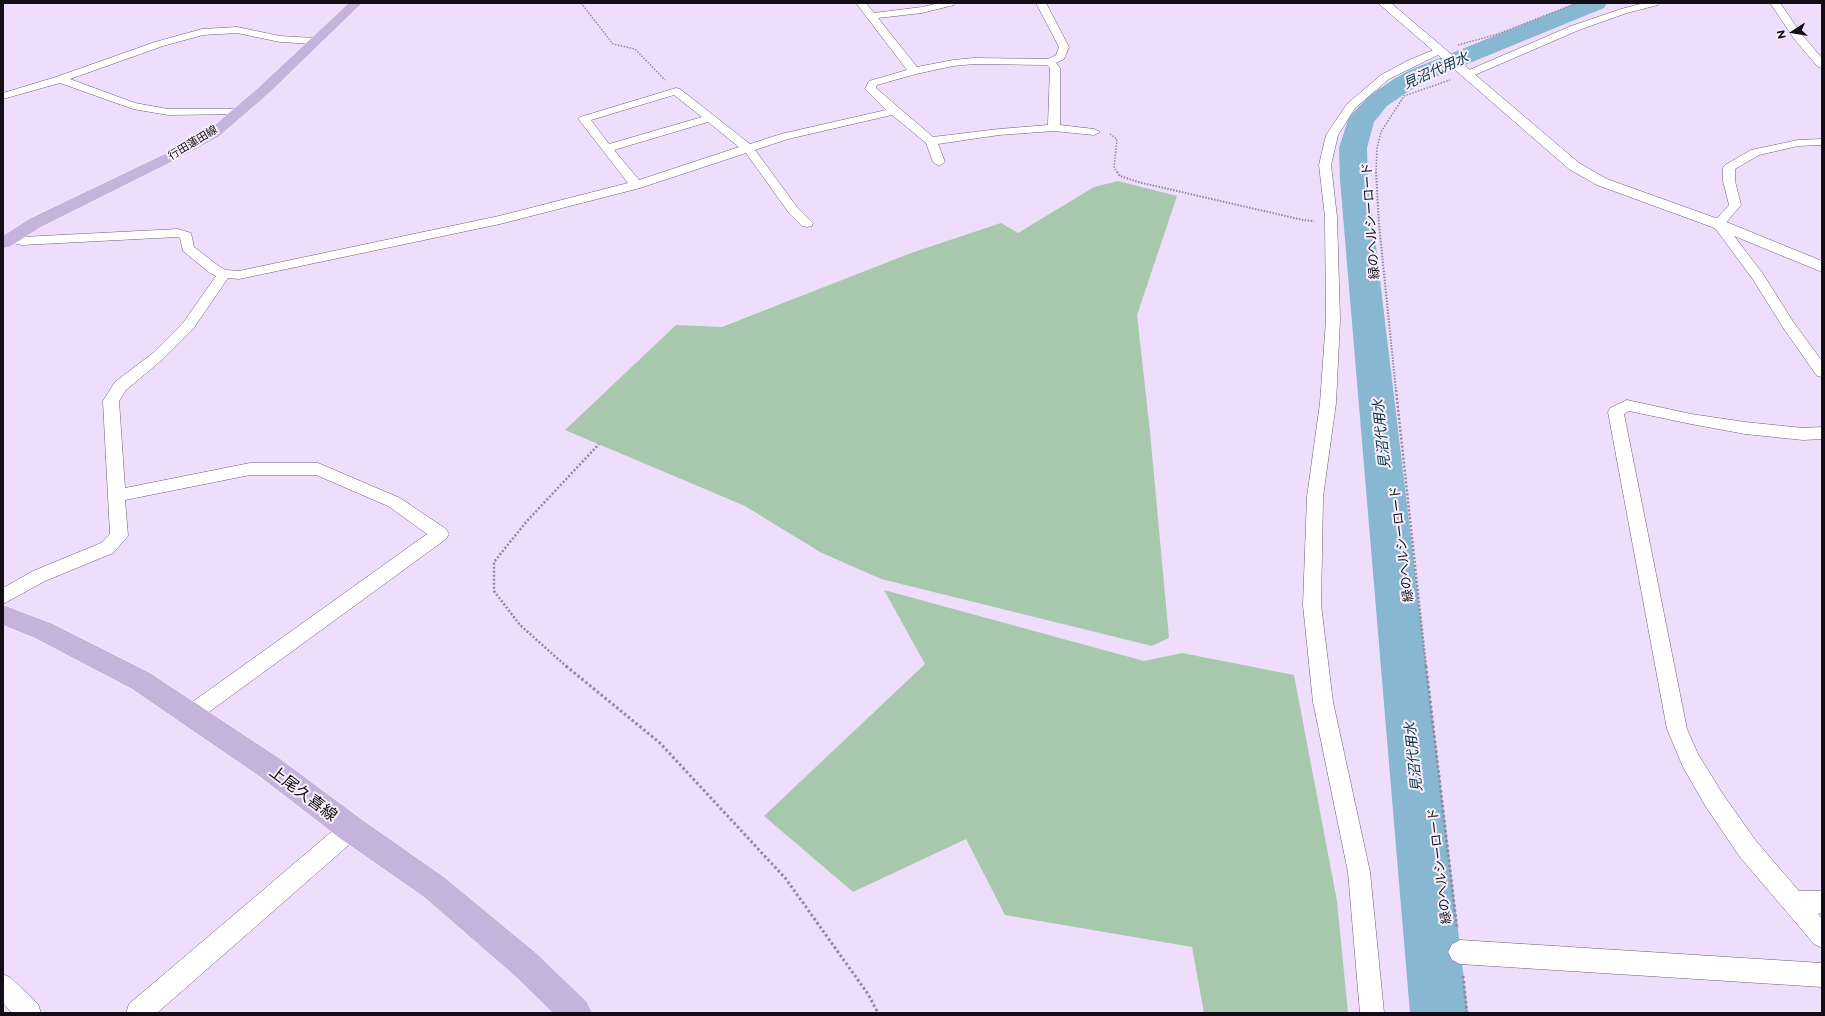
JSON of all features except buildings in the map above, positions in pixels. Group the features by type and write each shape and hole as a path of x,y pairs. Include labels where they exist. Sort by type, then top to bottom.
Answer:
{"main road":[{"name":"行田蓮田線","path":"6,240 35,223 178,153 213,134 239,112 356,3"},
{"name":"上尾久喜線","path":"3,615 44,631 141,681 269,767 350,829 434,887 525,964 576,1013"}],"street":[{"path":"861,3 914,71"},
{"path":"871,16 922,10 951,3"},
{"path":"939,162 931,141 870,89 873,83 914,71 953,63 974,61 1050,62 1060,57 1064,47 1041,3"},
{"path":"1384,3 1574,166 1602,182 1718,224 1822,267"},
{"path":"1464,73 1575,28 1624,11 1655,3"},
{"path":"1775,3 1799,38 1822,65"},
{"path":"3,96 60,79 159,44 202,32 237,30 280,39 315,42"},
{"path":"1372,1013 1359,872 1323,702 1312,605 1315,497 1328,403 1333,320 1331,223 1325,165 1332,135 1351,106 1385,77 1411,63 1440,52"},
{"path":"1050,62 1055,68 1054,128"},
{"path":"60,79 134,106 168,112 239,112"},
{"path":"636,185 584,119 676,91 749,149 794,210 807,223"},
{"path":"6,240 22,241 178,233 186,236 188,248 215,270 224,274 239,275 500,220 636,185 785,136 894,111"},
{"path":"607,148 710,118"},
{"path":"931,141 999,132 1054,128 1094,132"},
{"path":"1718,224 1735,205 1729,181 1729,168 1755,152 1798,143 1822,142"},
{"path":"1718,224 1758,277 1789,326 1822,372"},
{"path":"3,597 39,576 107,548 119,536 111,401 120,386 158,356 188,326 224,274"},
{"path":"1822,433 1803,434 1745,428 1691,419 1627,405 1616,412 1677,729 1690,760 1714,800 1748,849 1822,936"},
{"path":"116,496 250,469 318,469 394,502 440,534 191,714"},
{"path":"138,1013 350,829"},
{"path":"1794,903 1822,902"},
{"path":"1460,952 1822,975"},
{"path":"3,986 29,1013"}],"path":[{"path":"581,3 613,44 635,49 676,91"},
{"path":"1440,52 1498,34 1577,3"},
{"name":"緑のヘルシーロード","path":"1464,73 1404,96 1381,132 1377,148 1376,172 1379,224 1407,501 1467,1013"},
{"path":"1094,132 1110,134 1117,139 1114,168 1120,176 1138,182 1303,220 1331,223"},
{"path":"599,444 527,521 494,562 494,591 520,625 566,666 660,744 786,879 868,994 878,1013"}],"green space":[{"path":"1118,181 1177,196 1137,315 1150,432 1169,638 1152,646 881,579 820,552 745,506 565,430 676,325 722,327 911,253 1001,223 1018,233 1094,187"},
{"path":"884,590 1144,661 1182,653 1294,675 1337,901 1348,1013 1204,1013 1192,947 1005,915 966,839 853,892 764,816 925,664"}],"waterway":[{"name":"見沼代用水","path":"1439,1013 1354,180 1353,148 1361,120 1378,101 1403,84 1419,75 1596,3"}]}
